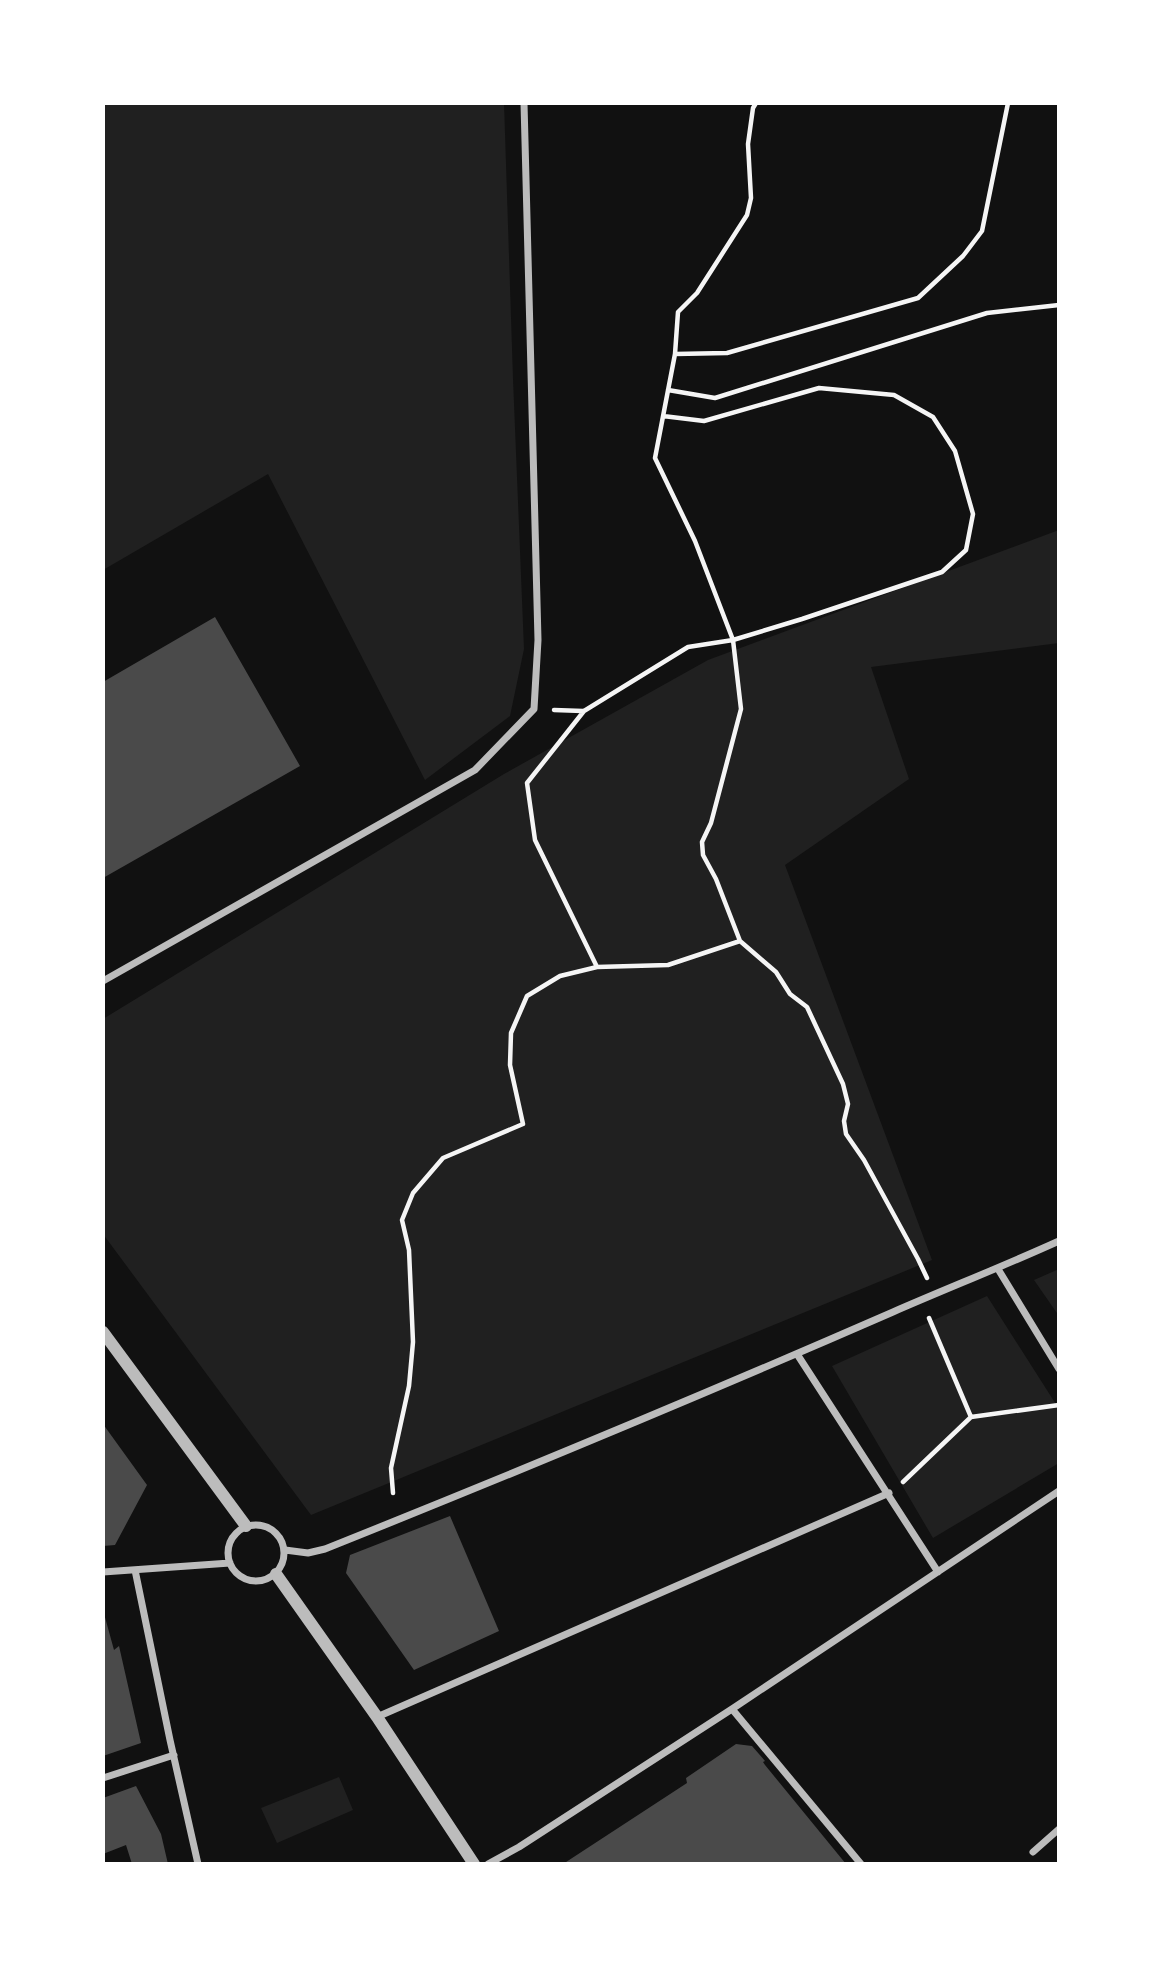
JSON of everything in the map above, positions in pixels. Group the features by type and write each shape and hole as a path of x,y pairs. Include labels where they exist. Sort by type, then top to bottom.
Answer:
{"street":[{"path":"103,981 475,770 534,709 538,640 524,103"},
{"path":"285,1550 308,1553 325,1549 515,1473 1059,1241"},
{"path":"998,1269 1059,1369"},
{"path":"103,1332 246,1526"},
{"path":"797,1354 938,1572"},
{"path":"488,1864 519,1847 732,1709 1059,1491"},
{"path":"377,1717 889,1493"},
{"path":"255,1525 272,1529 283,1542 285,1550 282,1567 276,1574 259,1581 250,1581 234,1571 228,1554 232,1537 246,1526 255,1525"},
{"path":"103,1572 230,1563"},
{"path":"135,1570 198,1864"},
{"path":"276,1574 377,1717 474,1864"},
{"path":"732,1709 861,1864"},
{"path":"103,1778 174,1755"},
{"path":"1032,1852 1059,1829"}],"path":[{"path":"756,103 748,144 751,198 747,215 697,292 678,312 675,354 655,458 695,541 733,640 741,709 711,823 702,842 703,855 716,879 740,941 776,972 790,994 807,1007 843,1084 848,1104 844,1121 846,1134 918,1258 934,1294"},
{"path":"675,354 727,354 918,298 963,256 982,231 1008,103"},
{"path":"668,390 715,398 987,313 1059,305"},
{"path":"597,967 535,841 527,783 584,711 688,647 733,640 942,572 967,550 973,514 955,451 933,417 894,396 819,388 704,421 663,416"},
{"path":"534,709 584,711"},
{"path":"393,1493 391,1468 409,1386 413,1342 410,1250 402,1220 413,1193 443,1158 523,1124 510,1065 511,1033 527,996 559,976 597,967 668,965 740,941"},
{"path":"928,1318 971,1418"},
{"path":"901,1487 971,1418 1059,1405"}],"shaded area":[{"path":"103,103 504,103 524,649 510,716 425,780 268,474 103,570"},
{"path":"1059,530 1059,643 871,667 909,779 785,865 932,1260 311,1515 103,1234 103,1019 504,774 708,660"},
{"path":"1059,1269 1059,1316 1034,1280"},
{"path":"987,1296 1059,1409 1059,1463 933,1538 832,1366"},
{"path":"339,1777 353,1810 277,1843 261,1808"}],"building":[{"path":"215,617 300,766 103,878 103,682"},
{"path":"103,1424 147,1485 115,1545 103,1546"},
{"path":"450,1516 499,1631 414,1670 346,1573 350,1555"},
{"path":"103,1610 114,1650 119,1646 141,1743 103,1756"},
{"path":"736,1744 752,1746 846,1864 563,1864 687,1783 686,1778"},
{"path":"136,1786 161,1834 168,1864 132,1864 126,1845 103,1854 103,1798"}]}
